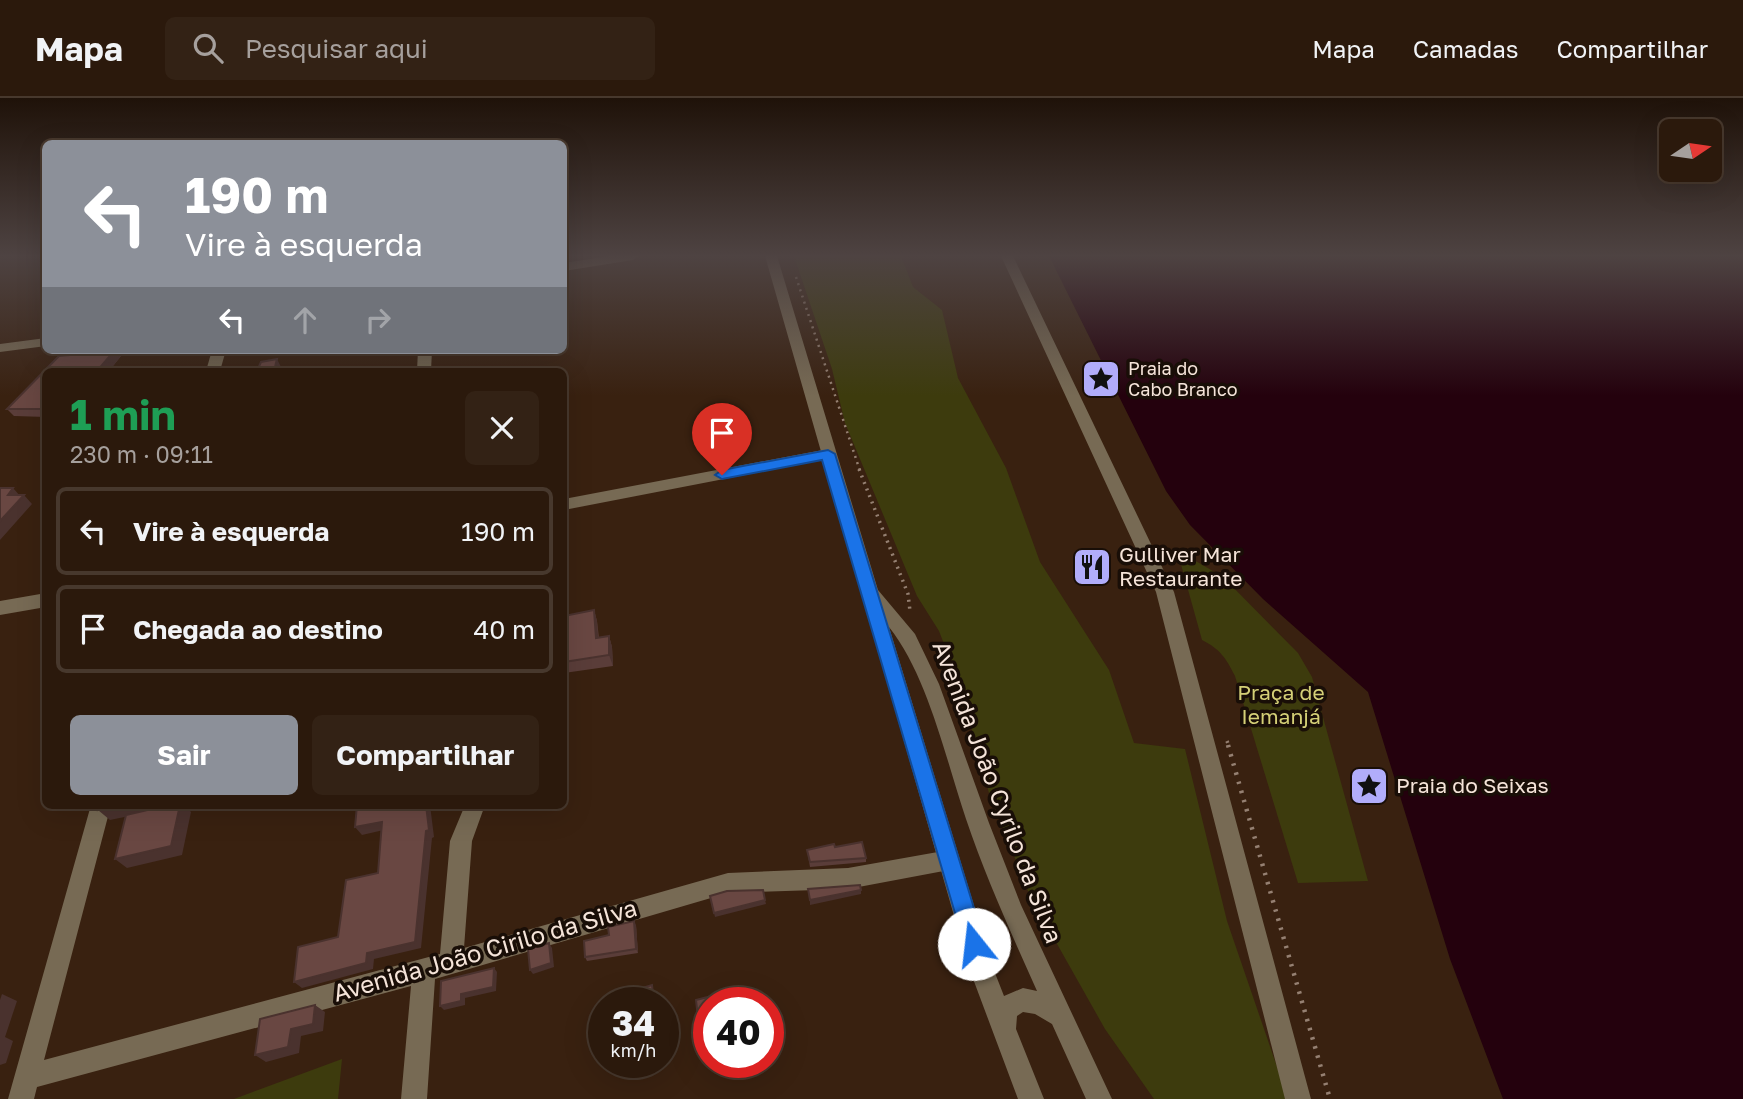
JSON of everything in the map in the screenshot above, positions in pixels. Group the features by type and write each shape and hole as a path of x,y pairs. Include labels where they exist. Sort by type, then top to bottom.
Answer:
{"street":[{"name":"Avenida João Cyrilo da Silva","path":"784,303 981,968 1031,1099"},
{"path":"1029,303 1165,592 1298,1099"},
{"path":"0,348 42,343"},
{"path":"567,504 828,454"},
{"name":"Avenida João Cyrilo da Silva","path":"868,587 909,639 930,684 990,856 1099,1099"},
{"path":"0,608 42,601"},
{"path":"24,1088 100,809"},
{"path":"452,963 461,841 473,809"},
{"name":"Avenida João Cirilo da Silva","path":"24,1088 728,883 753,879 786,882 891,874 949,860"},
{"path":"414,1099 424,970"},
{"path":"1004,1033 1004,1016 1010,1005 1022,1000 1038,1001 1061,1016"}],"path":[{"path":"804,303 854,457 908,594 911,617"}],"green space":[{"path":"810,303 933,303 942,310 958,378 1006,468 1040,562 1109,670 1134,743 1185,749 1227,921 1288,1099 1154,1099 1105,1029 1030,896 989,793 959,683 939,631 917,596 845,423 832,369"},
{"name":"Praça de Iemanjá","path":"1177,550 1223,577 1298,653 1312,677 1368,881 1298,883 1235,676 1222,655 1202,640"},
{"path":"342,1059 338,1099 234,1099"}],"shaded area":[{"path":"1072,303 1743,303 1743,1099 1503,1099 1450,959 1368,692 1263,599 1190,525 1166,491"}],"building":[{"path":"112,354 100,368 47,368 59,356"},
{"path":"277,359 275,368 258,368 261,362"},
{"path":"42,373 42,409 7,409"},
{"path":"0,488 13,488 8,495 24,495 0,521"},
{"path":"594,610 596,638 609,636 609,655 567,662 567,615"},
{"path":"152,809 179,809 171,846 115,859 126,815"},
{"path":"357,809 426,809 429,830 426,831 415,942 367,953 366,963 294,982 298,947 338,937 346,880 378,873 382,822 355,827"},
{"path":"862,842 866,858 810,862 807,850"},
{"path":"860,885 861,890 810,900 808,889"},
{"path":"763,890 765,900 714,913 710,896 727,891"},
{"path":"634,921 636,949 585,957 584,941 609,935 608,927"},
{"path":"549,943 551,963 530,970 528,949"},
{"path":"494,968 493,987 461,994 461,1001 440,1006 441,981"},
{"path":"315,1005 313,1024 291,1029 288,1047 255,1055 260,1019"}],"place":[{"name":"Praia do Cabo Branco","path":"1101,379"},
{"name":"Gulliver Mar Restaurante","path":"1092,567"},
{"name":"Praia do Seixas","path":"1369,786"}],"route":[{"path":"722,475 828,454 974,944"}]}
